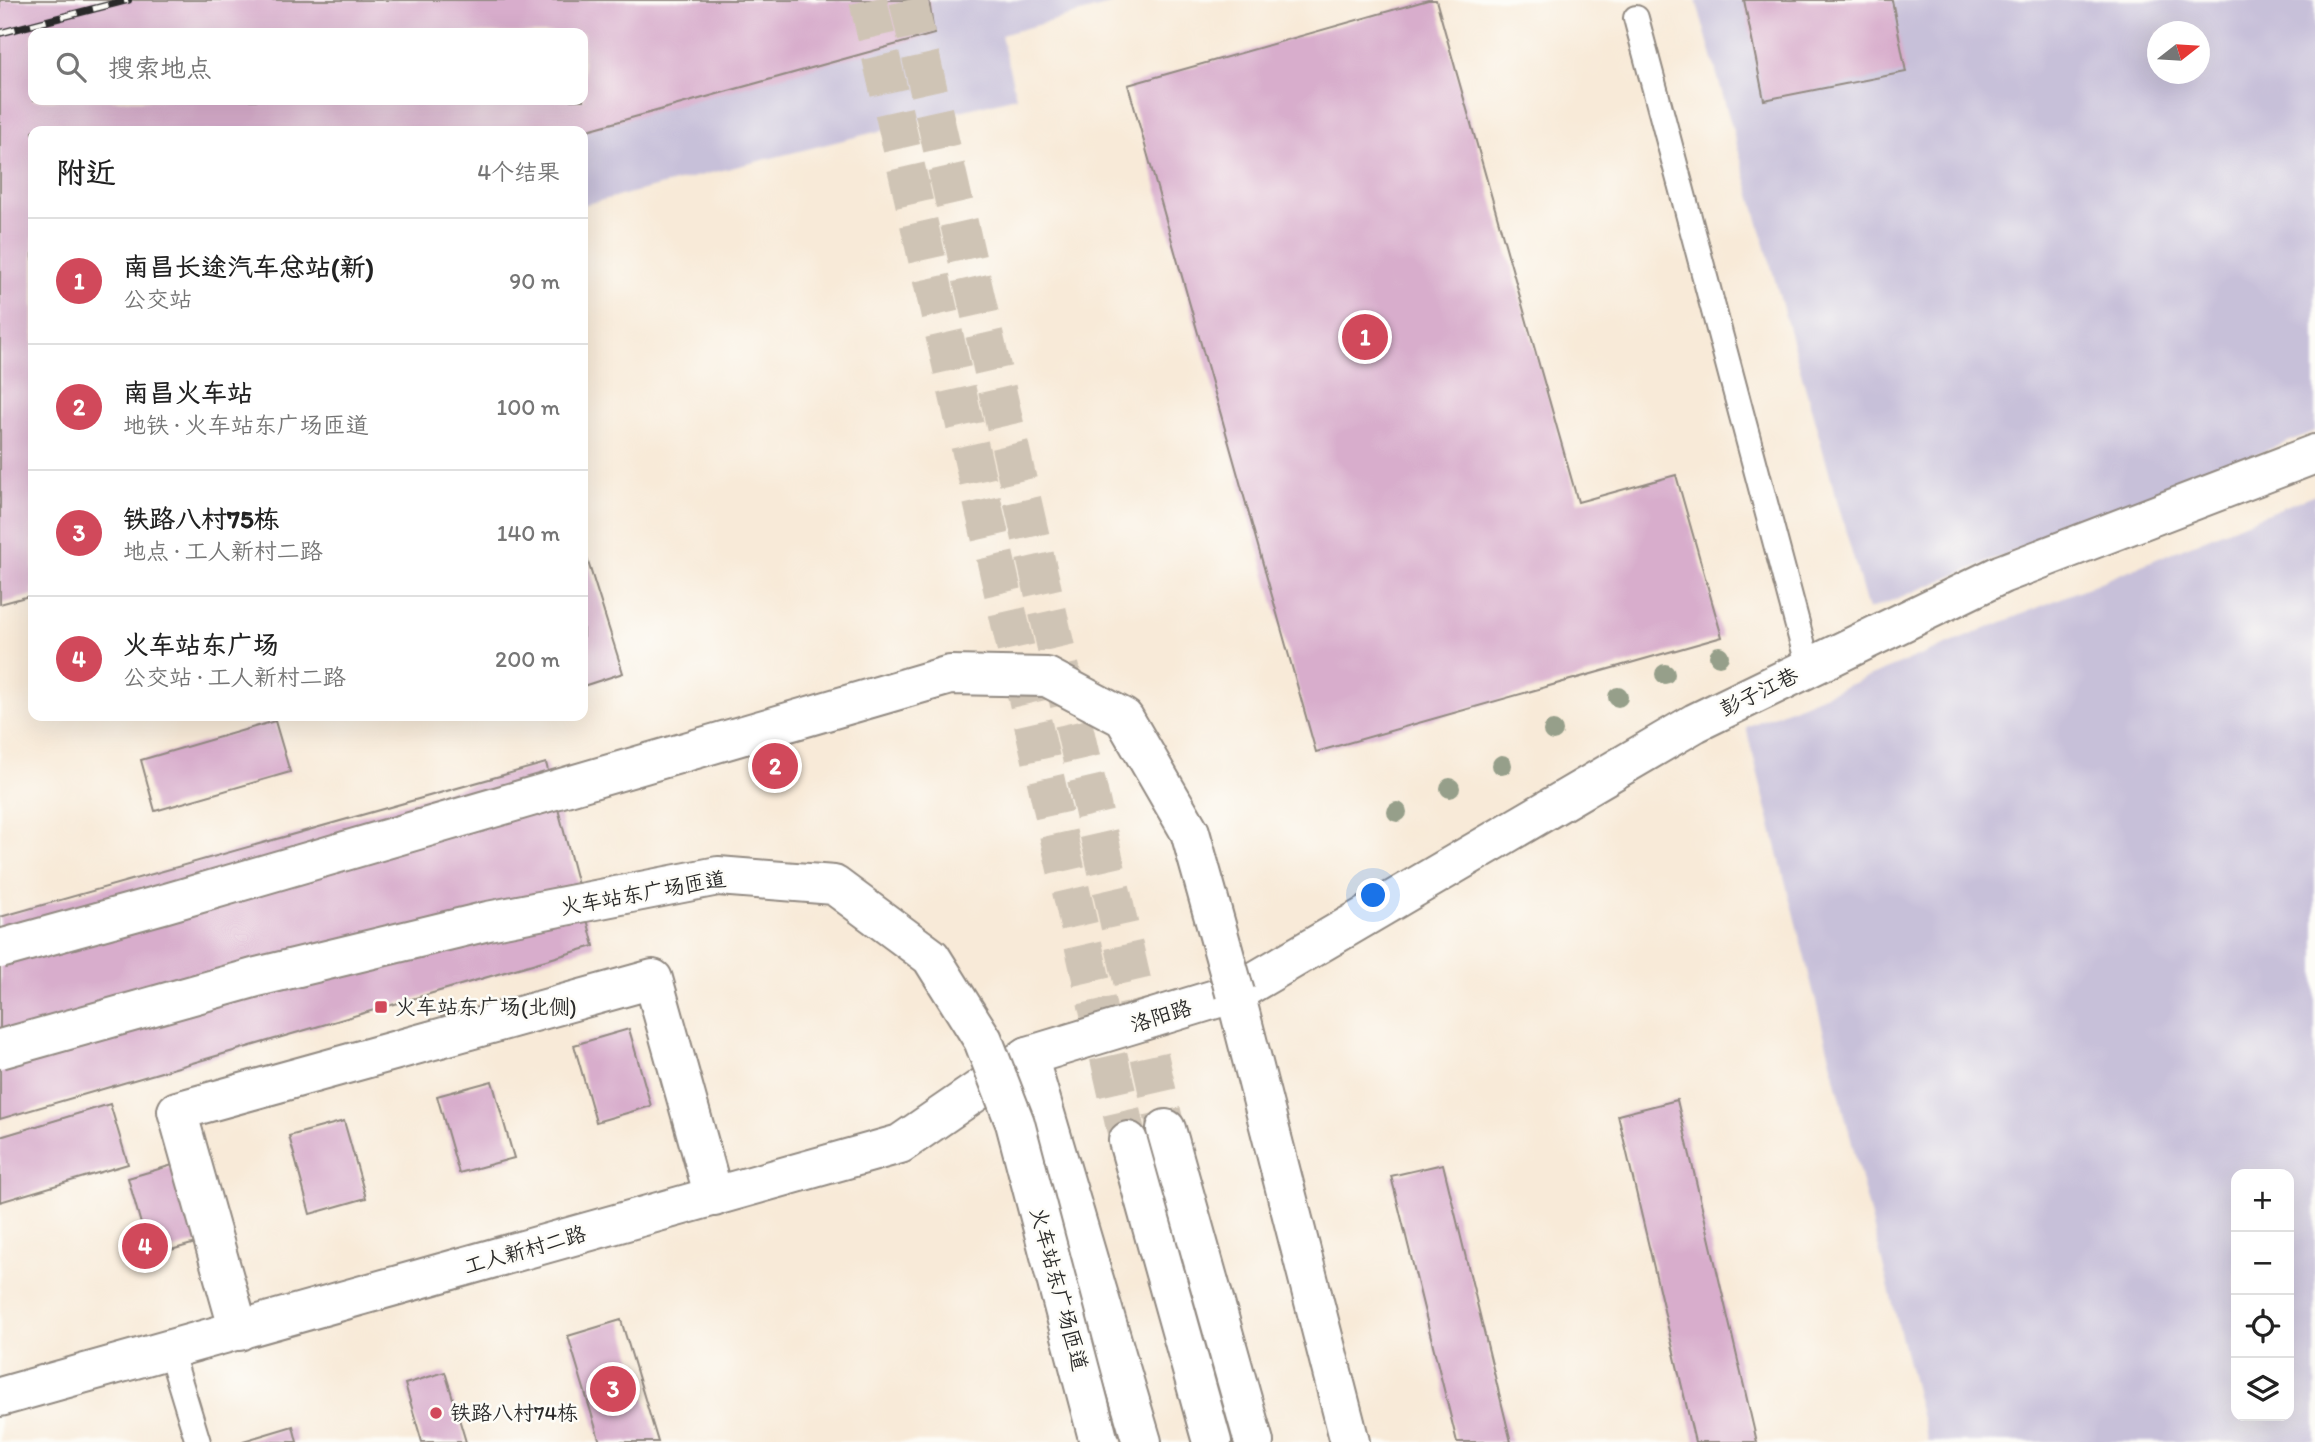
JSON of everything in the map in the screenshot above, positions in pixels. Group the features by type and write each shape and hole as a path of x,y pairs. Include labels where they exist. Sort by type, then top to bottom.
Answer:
{"main road":[{"name":"彭子江巷","path":"1235,993 1695,723 2002,574 2315,454"},
{"path":"0,949 950,675 1047,677 1124,718 1190,832 1235,993 1350,1442"},
{"name":"火车站东广场匝道","path":"0,1049 257,977 488,921 718,876 834,885 931,957 983,1040 1016,1123 1099,1442"},
{"path":"239,1331 177,1111 653,979 714,1197"},
{"name":"洛阳路","path":"1028,1056 1235,993"},
{"path":"1028,1056 1142,1442"},
{"name":"工人新村二路","path":"0,1397 900,1144 1028,1056"},
{"path":"1166,1129 1254,1442"},
{"path":"1128,1141 1212,1442"}],"lane":[{"path":"1636,18 1810,668"},
{"path":"170,1350 198,1442"}],"shaded area":[{"path":"0,0 1127,0 1001,35 1016,97 588,204 588,126 28,126 28,352 0,360"},
{"path":"1696,0 2315,0 2315,431 1868,610"},
{"path":"2315,494 2315,1442 1928,1442 1746,727"}],"building":[{"path":"0,0 929,0 934,34 588,130 588,126 28,126 28,596 0,604"},
{"path":"1428,0 1436,0 1578,502 1676,475 1722,637 1316,752 1128,85"},
{"path":"1744,0 1892,0 1906,72 1764,100"},
{"path":"588,562 623,673 588,684"},
{"path":"275,721 290,772 155,811 141,760"},
{"path":"546,763 594,946 0,1119 0,917"},
{"path":"629,1029 651,1106 596,1122 574,1045"},
{"path":"492,1081 514,1158 459,1173 437,1096"},
{"path":"1677,1100 1757,1442 1695,1442 1618,1115"},
{"path":"110,1104 128,1164 0,1202 0,1137"},
{"path":"344,1121 366,1198 310,1214 289,1136"},
{"path":"183,1162 206,1240 150,1256 128,1178"},
{"path":"1443,1164 1511,1442 1457,1442 1391,1176"},
{"path":"621,1320 658,1442 600,1442 568,1336"},
{"name":"铁路八村74栋","path":"445,1372 466,1442 422,1442 405,1384"},
{"path":"293,1426 297,1442 243,1442 243,1441"}],"tunnel":[{"path":"868,0 1128,1141"},
{"path":"908,0 1166,1129"}],"railway":[{"path":"0,33 128,0"}],"place":[{"name":"南昌长途汽车总站(新)","path":"1365,337"},
{"name":"南昌火车站","path":"775,766"},
{"name":"火车站东广场(北侧)","path":"381,1007"},
{"name":"火车站东广场","path":"145,1246"},
{"name":"铁路八村75栋","path":"613,1389"},
{"name":"铁路八村74栋","path":"436,1413"}]}
